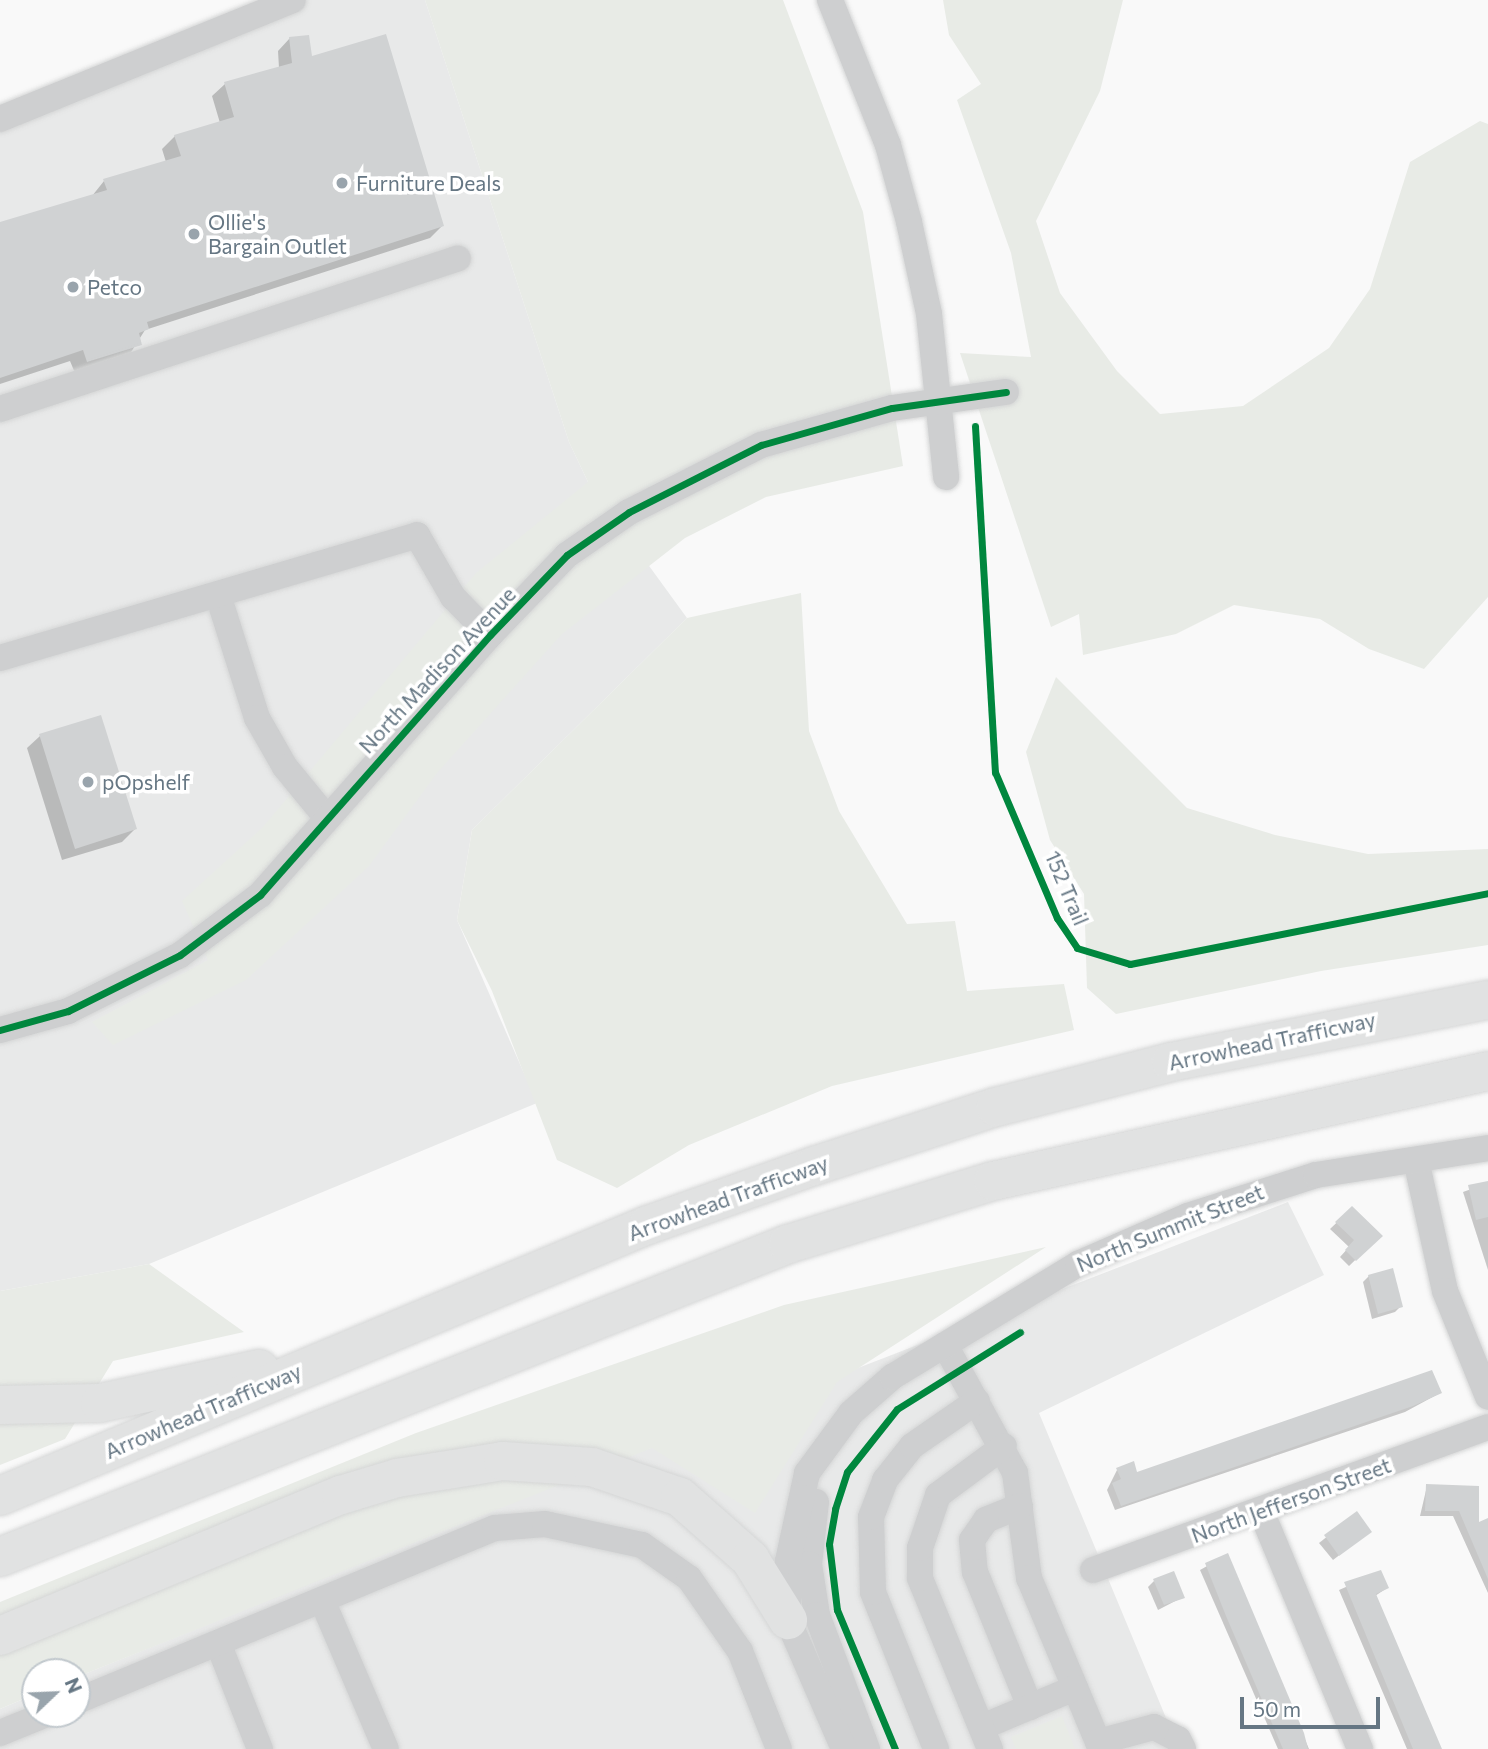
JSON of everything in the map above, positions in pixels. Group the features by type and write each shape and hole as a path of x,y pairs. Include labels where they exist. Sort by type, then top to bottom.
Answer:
{"highway":[{"name":"Arrowhead Trafficway","path":"0,1496 648,1225 996,1107 1171,1062 1488,1000"},
{"path":"0,1557 788,1244 993,1181 1488,1071"},
{"path":"0,1405 100,1403 350,1350"},
{"path":"0,1636 341,1495 397,1478 503,1461 592,1466 680,1497 750,1559 803,1618"}],"street":[{"path":"0,119 293,0"},
{"path":"830,0 883,133 909,222 940,401 946,477"},
{"path":"0,409 458,258"},
{"name":"North Madison Avenue","path":"0,1030 68,1012 180,955 260,895 326,817 490,635 567,555 629,512 761,446 940,401 1006,392"},
{"path":"0,658 417,535 453,597 490,635"},
{"path":"218,595 257,718 285,768 326,817"},
{"name":"North Summit Street","path":"803,1618 796,1507 824,1443 850,1413 945,1345 1078,1264 1188,1216 1316,1175 1488,1148"},
{"path":"1416,1160 1445,1291 1488,1397"},
{"path":"945,1345 1004,1446 1020,1506 1029,1578 1100,1746 1154,1727 1178,1739 1183,1749"},
{"path":"936,1749 873,1592 871,1517 885,1480 912,1446 977,1401"},
{"name":"North Jefferson Street","path":"1093,1570 1488,1427"},
{"path":"1004,1446 938,1495 920,1548 920,1578 986,1738 1030,1707 1075,1688"},
{"path":"1020,1506 986,1520 972,1540 975,1572 1030,1707"},
{"path":"1261,1511 1360,1749"},
{"path":"91,1695 495,1528 545,1524 609,1533 642,1545 689,1578 715,1610 779,1749"},
{"path":"322,1600 386,1749"},
{"path":"803,1618 844,1749"},
{"path":"803,1618 867,1749"},
{"path":"218,1643 260,1749"},
{"path":"0,1733 21,1725"}],"shaded area":[{"path":"293,0 425,0 569,442 588,482 687,618 472,830 457,920 537,1103 149,1264 0,1291 0,119"},
{"path":"425,0 783,0 863,212 903,466 766,497 685,538 562,634 437,773 369,866 246,980 113,1045 92,1022 208,960 182,901 263,827 476,573 588,482 569,442"},
{"path":"943,0 1123,0 1100,91 1036,221 1060,293 1117,371 1160,414 1243,406 1329,348 1370,289 1410,162 1480,121 1488,124 1488,597 1424,669 1369,649 1320,619 1234,605 1176,634 1083,655 1079,614 1051,627 960,353 1031,357 1011,253 957,100 981,84 949,35"},
{"path":"801,593 809,731 839,811 907,924 955,921 967,991 1064,984 1074,1030 832,1086 689,1145 617,1188 557,1160 492,991 457,920 472,830 687,618"},
{"path":"1056,677 1187,808 1275,835 1368,854 1488,849 1488,945 1321,971 1116,1014 1087,988 1084,894 1050,840 1026,752"},
{"path":"1288,1202 1324,1275 1039,1413 1179,1749 0,1749 0,1709 21,1700 21,1728 91,1728 91,1671 503,1505"},
{"path":"1046,1247 837,1382 755,1513 652,1448 91,1671 91,1658 21,1658 21,1700 0,1709 0,1602 416,1433 784,1305"},
{"path":"149,1264 244,1332 113,1361 65,1439 0,1465 0,1291"},
{"path":"1062,1716 1075,1749 1016,1749 1011,1737"}],"building":[{"path":"386,34 444,226 147,322 149,329 139,333 142,345 87,362 83,350 0,378 0,222 107,190 103,179 181,156 174,135 234,117 224,82 292,63 289,37 309,35 312,56"},
{"name":"pOpshelf","path":"101,715 137,829 75,849 39,734"},
{"path":"1488,1181 1488,1217 1476,1220 1468,1185"},
{"path":"1352,1206 1383,1236 1356,1261 1345,1250 1354,1240 1335,1222"},
{"path":"1393,1268 1403,1307 1378,1314 1368,1275"},
{"path":"1432,1370 1442,1393 1413,1406 1121,1506 1112,1483 1121,1479 1116,1468 1134,1461 1137,1472"},
{"path":"1426,1484 1479,1486 1479,1522 1488,1518 1488,1579 1459,1511 1425,1511"},
{"path":"1357,1511 1372,1532 1339,1556 1324,1535"},
{"path":"1228,1553 1304,1733 1308,1749 1283,1749 1226,1616 1205,1563"},
{"path":"1381,1570 1389,1588 1376,1594 1442,1749 1413,1749 1344,1582"},
{"path":"1174,1571 1185,1598 1164,1605 1153,1579"}],"cycle path":[{"path":"0,1030 68,1011 180,955 260,895 490,635 567,555 629,512 761,445 892,408 1006,392"},
{"name":"152 Trail","path":"975,426 995,772 1057,918 1077,948 1130,964 1488,893"},
{"path":"895,1749 837,1610 829,1544 835,1509 847,1472 897,1409 1020,1332"}],"place":[{"name":"Furniture Deals","path":"342,183"},
{"name":"Ollie's Bargain Outlet","path":"194,234"},
{"name":"Petco","path":"73,287"},
{"name":"pOpshelf","path":"88,782"}]}
